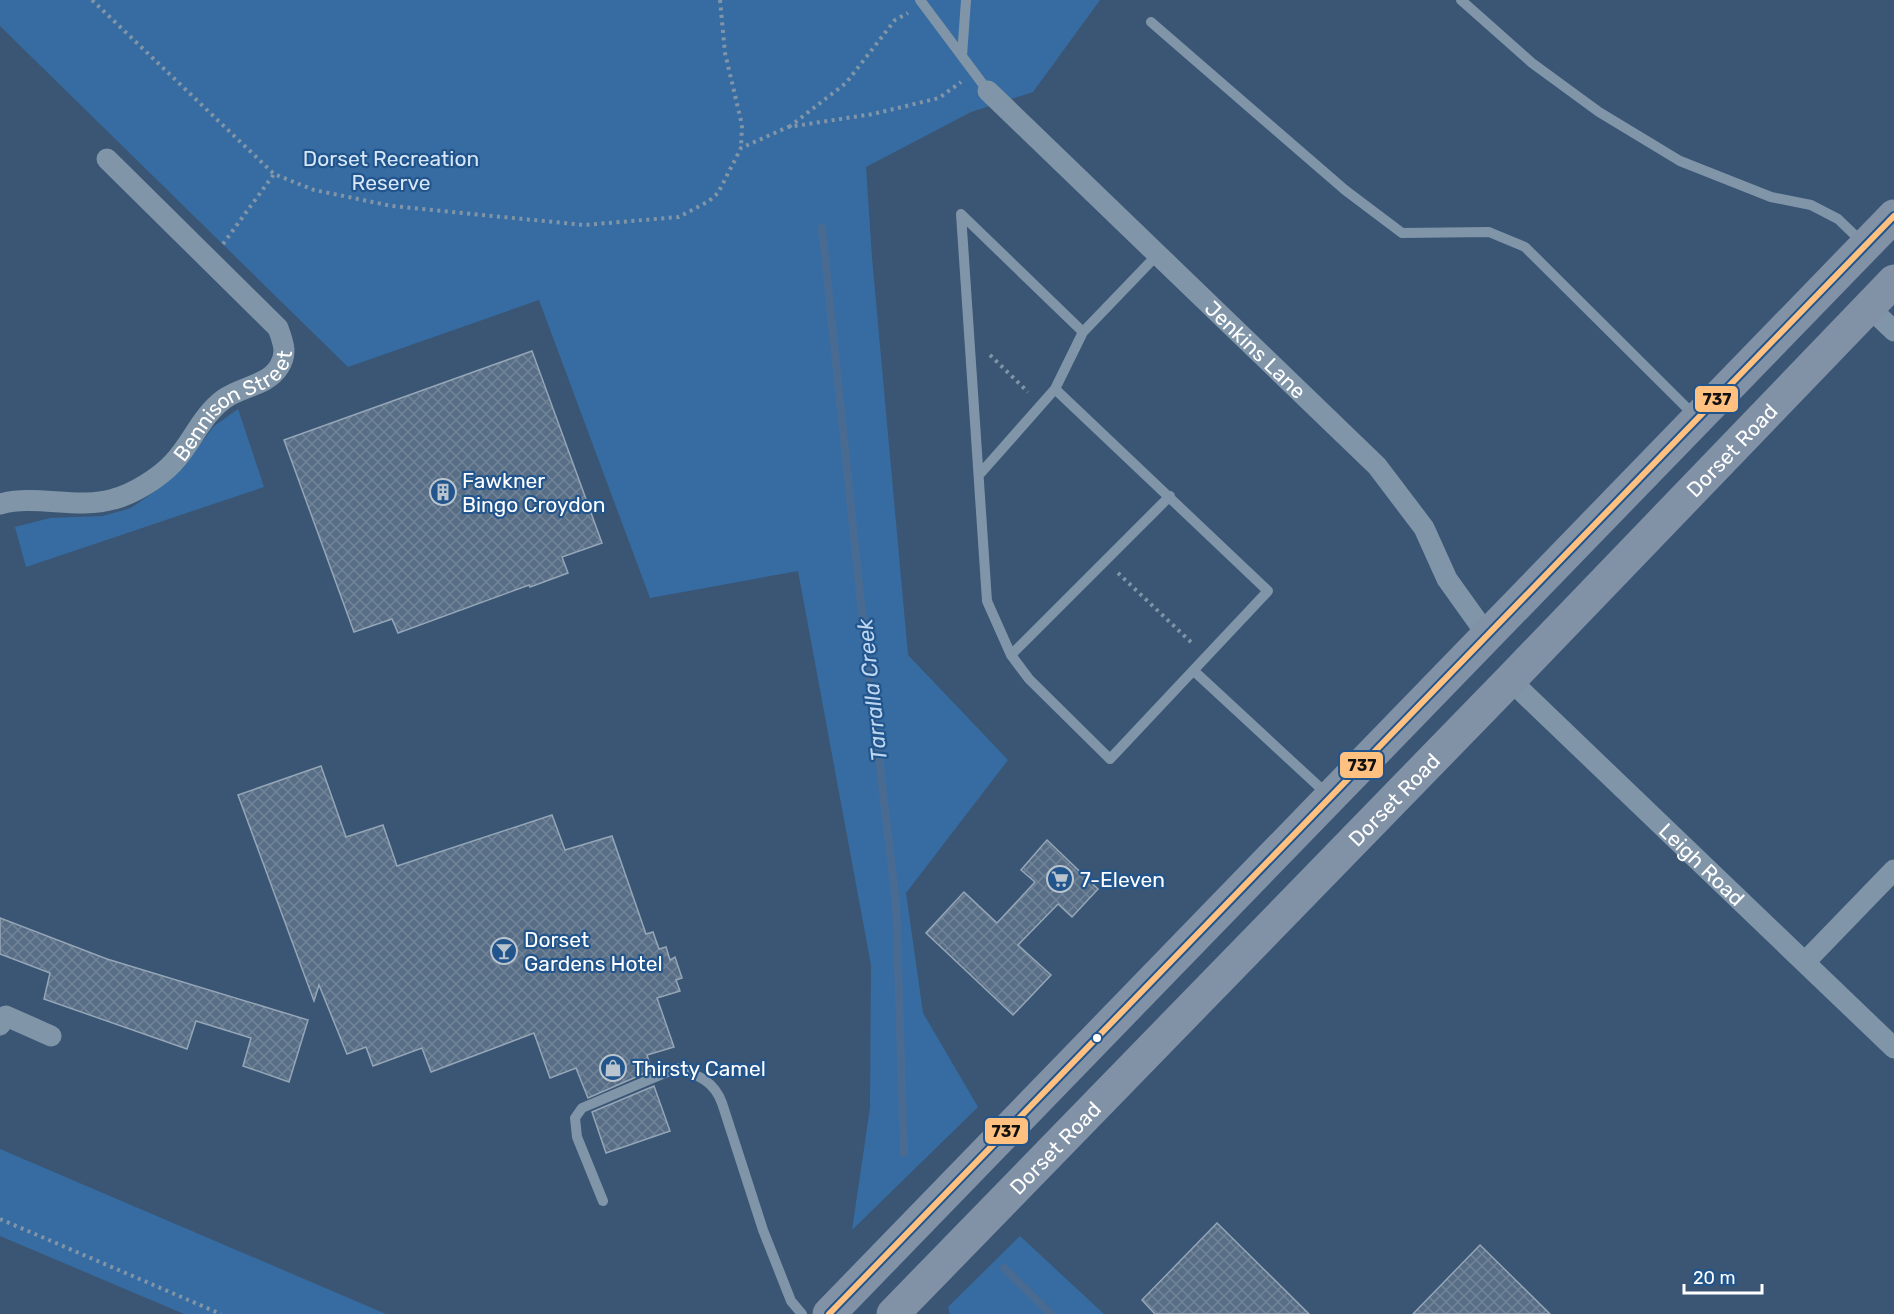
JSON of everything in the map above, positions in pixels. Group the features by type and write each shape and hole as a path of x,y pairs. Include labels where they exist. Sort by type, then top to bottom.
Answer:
{"main road":[{"path":"830,1314 1894,216"},
{"name":"Dorset Road","path":"892,1314 1510,680 1894,281"},
{"path":"1487,635 1510,680"},
{"path":"1159,973 1192,1006"}],"street":[{"name":"Jenkins Lane","path":"988,91 1377,466 1424,528 1447,579 1487,635"},
{"name":"Bennison Street","path":"0,504 16,500 89,504 116,499 156,479 174,462 206,415 225,398 268,379 280,366 285,349 278,328 107,159"},
{"path":"1869,307 1894,331"},
{"name":"Leigh Road","path":"1510,680 1894,1048"},
{"path":"1805,962 1894,870"},
{"path":"2,1017 51,1036"}],"lane":[{"path":"962,56 966,0"},
{"path":"1461,0 1532,63 1609,118 1680,161 1772,197 1811,206 1838,219 1866,245"},
{"path":"921,3 988,91"},
{"path":"1151,22 1345,190 1402,232 1489,232 1525,247 1698,419"},
{"path":"1055,388 1268,591 1110,759 1029,679 1011,655 987,601 961,214 1083,332"},
{"path":"979,475 1055,388 1083,332 1157,255"},
{"path":"1011,655 1170,496"},
{"path":"1194,671 1331,798"},
{"path":"603,1201 577,1137 575,1118 582,1108 677,1068 708,1081 719,1094 763,1230 791,1301 802,1314"}],"path":[{"path":"92,0 274,174 314,190 392,206 584,225 679,217 709,201 718,193 741,148 742,125 725,53 720,0"},
{"path":"741,148 788,127 846,83 895,20 921,3"},
{"path":"788,127 873,114 939,98 975,73"},
{"path":"211,260 274,174"},
{"path":"970,336 1041,405"},
{"path":"1106,562 1207,657"},
{"path":"0,1220 222,1314"}],"green space":[{"name":"Dorset Recreation Reserve","path":"0,0 1100,0 1033,92 971,112 866,167 872,258 908,655 1008,760 906,893 923,1013 978,1107 852,1230 870,1108 871,965 798,571 650,598 539,300 348,367 0,26"},
{"path":"238,409 264,487 26,567 15,527 50,518 103,516 131,508 184,467 213,427"},
{"path":"0,1149 386,1314 184,1314 0,1236"},
{"path":"1020,1236 1104,1314 950,1314 948,1307"}],"building":[{"name":"Fawkner Bingo Croydon","path":"532,351 602,543 562,557 568,573 530,587 529,585 398,633 392,619 354,632 284,440"},
{"path":"321,766 346,837 383,825 397,866 552,815 565,850 612,836 646,934 653,932 659,949 666,947 670,960 675,957 682,978 676,980 680,991 657,998 674,1047 647,1055 652,1070 588,1098 576,1068 550,1078 534,1033 431,1072 422,1048 373,1066 366,1047 347,1054 319,985 314,1001 238,795"},
{"path":"1047,840 1098,889 1072,917 1058,904 1018,945 1051,975 1013,1015 926,933 964,892 997,923 1035,882 1021,870"},
{"path":"0,918 107,959 308,1020 289,1082 243,1066 251,1038 196,1021 187,1049 44,999 50,973 0,954"},
{"path":"654,1086 670,1131 606,1153 592,1112"},
{"path":"1217,1223 1309,1314 1155,1314 1142,1300"},
{"path":"1480,1245 1550,1314 1413,1314"}],"waterway":[{"name":"Tarralla Creek","path":"822,228 861,604 896,903 904,1153"},
{"name":"Tarralla Creek","path":"1004,1268 1051,1314"}],"transit line":[{"name":"737","path":"829,1314 1894,216"}],"place":[{"name":"Fawkner Bingo Croydon","path":"443,492"},
{"name":"7-Eleven","path":"1060,879"},
{"name":"Dorset Gardens Hotel","path":"504,951"},
{"name":"Thirsty Camel","path":"613,1068"}]}
